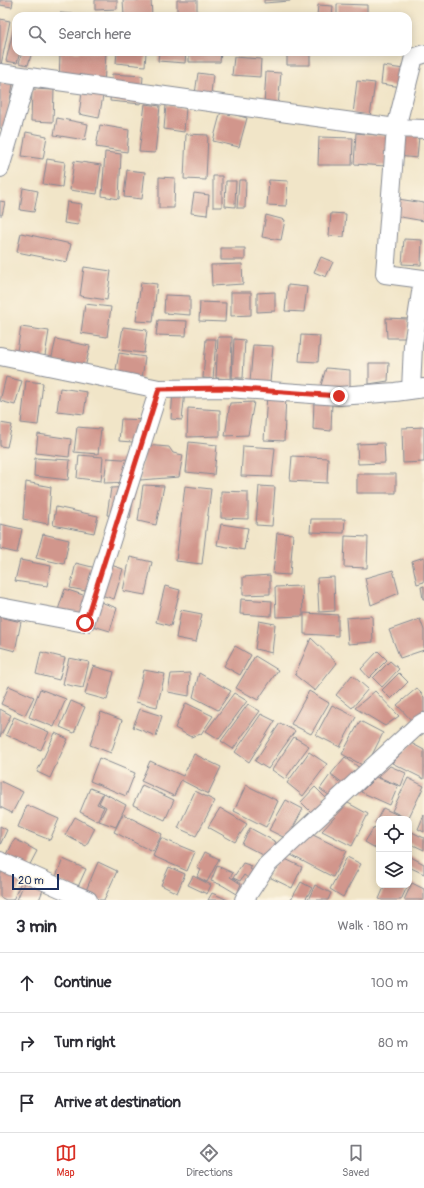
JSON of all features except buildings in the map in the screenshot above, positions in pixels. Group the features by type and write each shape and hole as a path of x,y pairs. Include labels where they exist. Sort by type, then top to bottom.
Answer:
{"street":[{"path":"0,356 159,389 227,388 339,396 418,389 412,345 423,279 385,274 396,128 414,57 424,54"},
{"path":"0,73 396,128 424,129"},
{"path":"0,168 27,77"},
{"path":"0,607 85,623 159,389"},
{"path":"244,900 267,865 416,727 424,722"},
{"path":"0,861 88,900"}],"route":[{"path":"85,623 159,389 227,388 339,396"}]}
